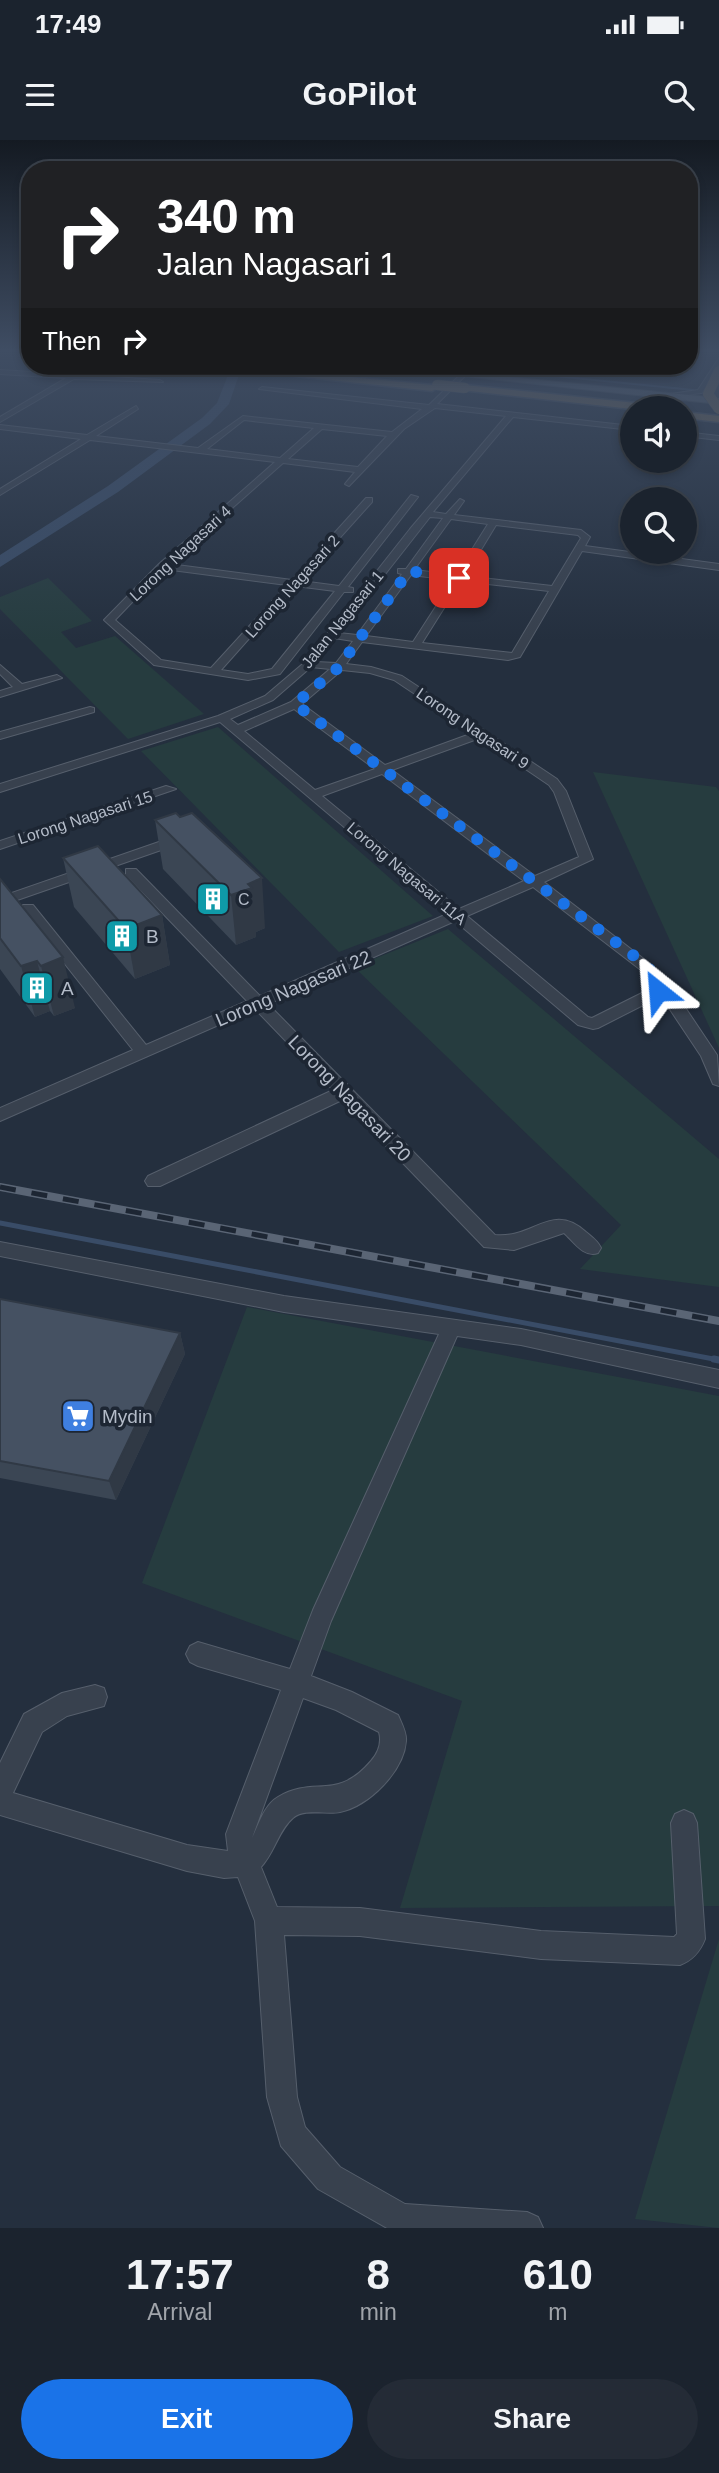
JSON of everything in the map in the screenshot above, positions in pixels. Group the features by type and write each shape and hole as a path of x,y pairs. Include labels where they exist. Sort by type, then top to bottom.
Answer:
{"street":[{"path":"0,493 74,446"},
{"path":"168,446 361,470"},
{"path":"201,450 206,446"},
{"name":"Lorong Nagasari 4","path":"214,671 158,663 109,620 162,566 298,446"},
{"path":"349,484 385,446"},
{"name":"Jalan Nagasari 1","path":"0,788 222,718 269,698 309,664 383,568 485,446"},
{"path":"214,671 248,677 276,672 414,497"},
{"name":"Lorong Nagasari 2","path":"214,671 369,500"},
{"name":"Jalan Nagasari 1","path":"237,730 295,704 338,668 460,501"},
{"path":"331,635 508,657 516,655 586,537 428,514"},
{"path":"416,645 494,522"},
{"path":"580,548 719,567"},
{"path":"162,566 364,592"},
{"path":"383,568 554,589"},
{"name":"Lorong Nagasari 9","path":"309,664 371,670 398,678 553,782 560,791 586,859"},
{"path":"0,668 20,688"},
{"path":"0,694 57,678"},
{"path":"295,704 637,958 659,982 709,1055 719,1080"},
{"path":"0,736 90,710"},
{"name":"Lorong Nagasari 11A","path":"222,718 583,1021 593,1024 658,991 659,982"},
{"path":"313,795 482,734"},
{"name":"Lorong Nagasari 15","path":"0,845 170,789"},
{"path":"0,902 197,833"},
{"name":"Lorong Nagasari 22","path":"0,1115 586,859"},
{"name":"Lorong Nagasari 20","path":"131,872 490,1242 519,1244 557,1226 568,1226 592,1248"},
{"path":"28,908 144,1052"},
{"path":"154,1181 344,1092"},
{"path":"0,1249 270,1302 452,1326 719,1379"},
{"path":"452,1326 321,1618 239,1835 246,1863 269,1921 282,2097 292,2135 329,2178 400,2223 527,2228"},
{"path":"0,1802 187,1858 224,1865 246,1863 262,1847 271,1825 284,1808 298,1801 341,1799 368,1784 385,1764 394,1740 389,1724 366,1710 297,1683 198,1654"},
{"path":"0,1791 33,1723 62,1705 95,1697"},
{"path":"269,1921 360,1922 541,1945 681,1951 691,1940 684,1823"}],"green space":[{"path":"48,578 92,621 61,632 76,648 115,636 204,714 128,739 0,609 0,597"},
{"path":"218,727 433,916 339,952 141,751"},
{"path":"593,772 716,787 719,791 719,1048"},
{"path":"448,929 719,1159 719,1287 580,1269 621,1225 354,967"},
{"path":"247,1307 719,1396 719,1906 400,1908 462,1701 142,1583"},
{"path":"719,1939 719,2228 635,2219"}],"building":[{"path":"176,813 180,817 192,813 262,878 248,884 252,888 231,895 155,820"},
{"path":"98,846 162,915 126,929 63,858"},
{"path":"0,879 63,957 41,966 37,961 21,966 0,938"},
{"name":"Mydin","path":"0,1299 180,1333 109,1481 0,1461"}],"waterway":[{"path":"0,562 113,489 171,446"},
{"path":"0,1223 719,1360 714,1359"}],"railway":[{"path":"0,1187 719,1321"}],"place":[{"name":"C","path":"213,899"},
{"name":"B","path":"122,936"},
{"name":"A","path":"37,988"},
{"name":"Mydin","path":"78,1416"}],"route":[{"path":"459,578 409,571 338,668 295,704 637,958 657,976 658,991"}]}
